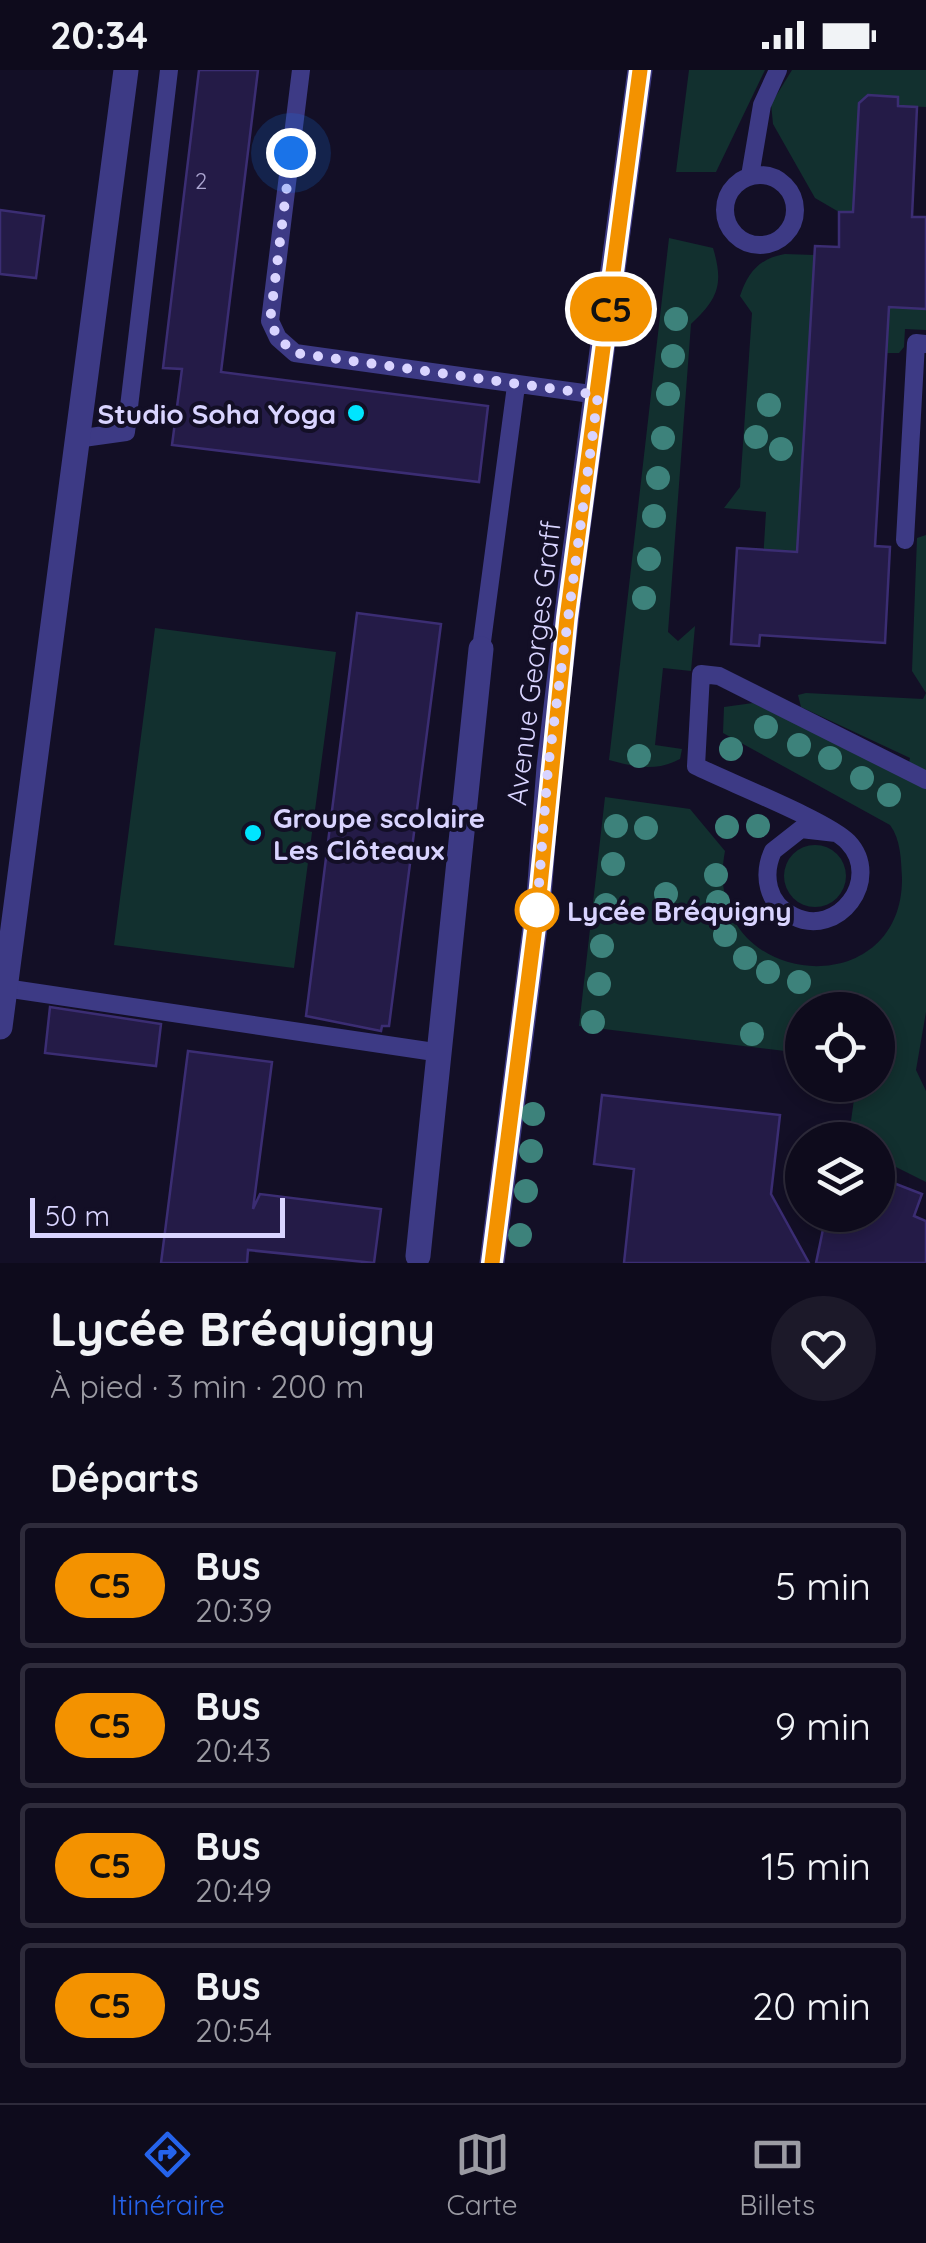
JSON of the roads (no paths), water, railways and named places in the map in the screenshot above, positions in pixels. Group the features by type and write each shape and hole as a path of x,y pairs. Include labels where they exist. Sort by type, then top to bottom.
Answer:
{"street":[{"path":"0,1027 126,70"},
{"name":"Avenue Georges Graff","path":"492,1263 539,896 569,599 640,70"},
{"path":"418,1260 481,648"}],"lane":[{"path":"76,439 126,432 169,70"},
{"path":"301,70 270,321 278,338 295,353 598,395"},
{"path":"750,176 773,177 784,184 795,204 792,227 774,243 752,244 736,236 725,211 732,189 750,176 762,105 778,70"},
{"path":"905,540 916,344 926,344"},
{"path":"481,648 516,386"},
{"path":"836,833 801,829 773,850 768,885 782,909 795,918 827,920 852,902 861,872 849,843 836,833 696,766 701,674 719,676 926,780"},
{"path":"5,988 441,1053"}],"place":[{"name":"Studio Soha Yoga","path":"356,413"},
{"name":"Groupe scolaire Les Clôteaux","path":"253,833"},
{"name":"Lycée Bréquigny","path":"537,910"}]}
